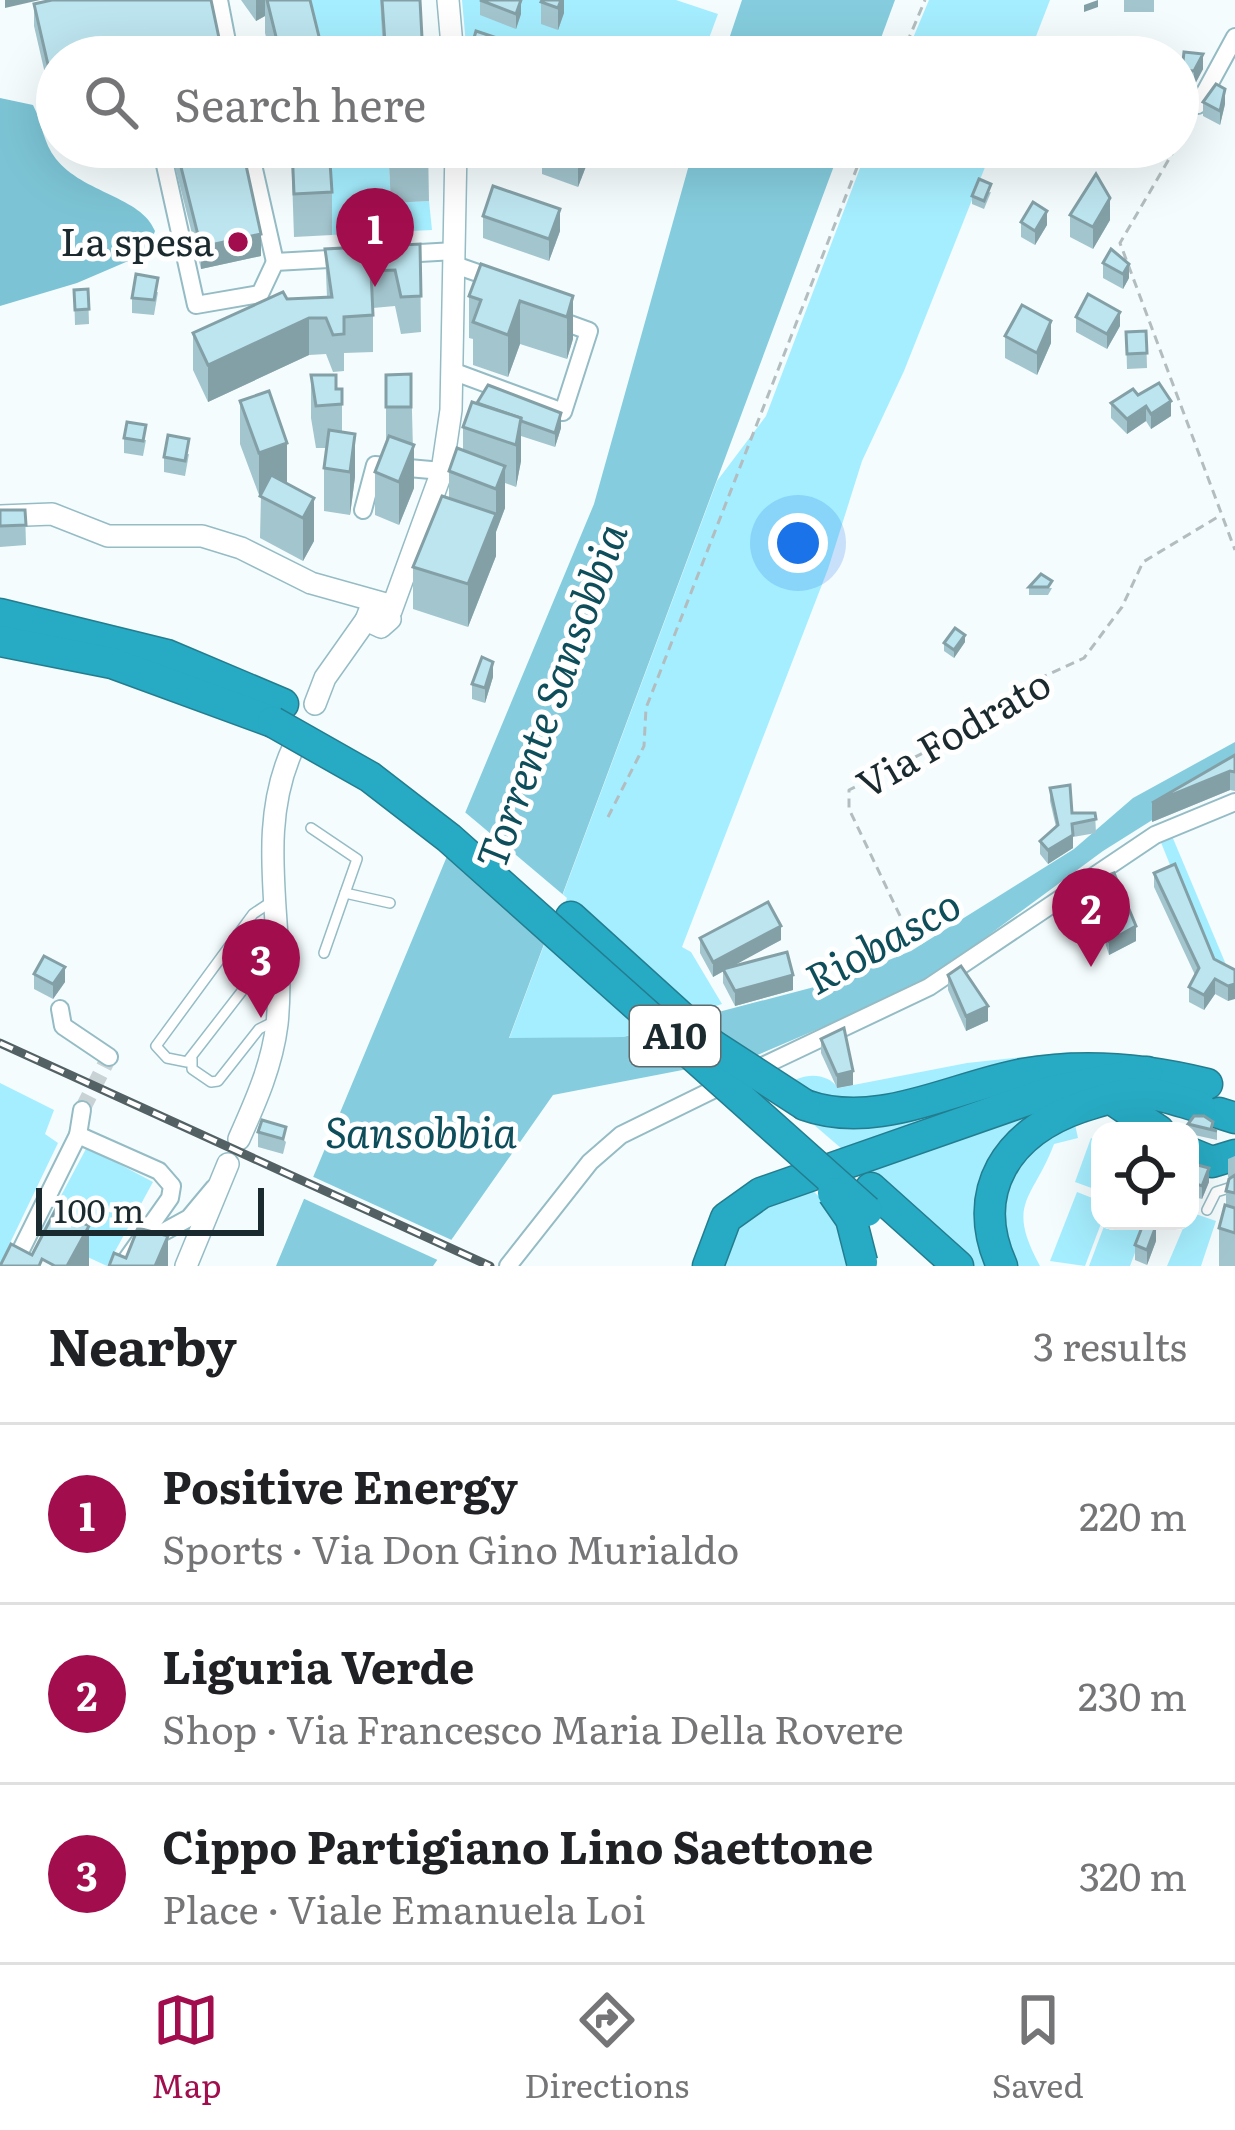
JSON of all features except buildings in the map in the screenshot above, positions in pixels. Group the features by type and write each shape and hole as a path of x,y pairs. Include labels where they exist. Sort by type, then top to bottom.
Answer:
{"highway":[{"name":"A10","path":"0,614 167,655 377,760 446,811 711,1044 929,1266"},
{"name":"A10","path":"0,641 112,662 278,713 449,838 787,1138 958,1266"},
{"path":"711,1044 805,1105 862,1114 1044,1070 1089,1067 1147,1072 1220,1101"},
{"path":"1002,1266 991,1236 989,1203 1008,1153 1048,1119 1147,1072"},
{"path":"1100,1092 1145,1122"},
{"path":"708,1266 726,1218 761,1192 1016,1103 1100,1092 1220,1101"},
{"path":"787,1138 844,1207 862,1264"},
{"path":"1199,1157 1212,1162 1235,1155"}],"street":[{"path":"219,0 226,36"},
{"path":"448,0 451,36"},
{"path":"1199,103 1235,37"},
{"path":"166,168 196,305 260,294 274,262 254,168"},
{"path":"317,699 325,678 375,613 406,560 442,471 452,371 456,168"},
{"path":"393,255 455,258 528,290"},
{"path":"274,262 369,256"},
{"path":"452,371 563,412 589,331 543,314 549,298"},
{"path":"363,511 375,465 442,471"},
{"path":"0,516 52,514 108,536 202,536 241,548 375,613"},
{"path":"238,1139 263,1084 278,1020 272,811 294,746"},
{"path":"508,1266 590,1162 648,1117 928,987 1155,835 1235,802"},
{"path":"60,1010 63,1026 110,1057"},
{"path":"13,1266 78,1135 82,1110"},
{"path":"78,1135 168,1178 170,1198 122,1266"},
{"path":"140,1245 189,1218 225,1171"},
{"path":"193,1249 225,1171"},
{"path":"172,1227 193,1249"},
{"path":"140,1245 173,1237 193,1249"}],"lane":[{"path":"310,828 357,860 324,952"},
{"path":"345,893 390,903"},
{"path":"275,899 253,914 157,1040 167,1058 180,1064 192,1056 256,973 278,968"},
{"path":"192,1056 192,1069 211,1082 218,1081 259,1029 278,1020"},
{"path":"1208,1210 1216,1192 1235,1186"}],"path":[{"path":"910,36 925,0"},
{"path":"608,817 644,746 646,708 857,168"},
{"path":"1164,168 1120,243 1235,550"},
{"name":"Via Fodrato","path":"914,943 849,809 849,790 979,725 1004,695 1084,658 1097,634 1122,608 1143,562 1221,514"}],"shaded area":[{"path":"288,0 380,0 382,36 304,36"},
{"path":"462,0 676,0 718,14 710,36 465,36"},
{"path":"929,0 1050,0 1036,36 914,36"},
{"path":"0,98 33,105 36,168 65,168 138,210 155,231 147,253 77,283 0,306"},
{"path":"327,168 389,168 391,202 429,201 432,230 332,235"},
{"path":"860,168 985,168 904,371 862,461 828,569 682,947 691,952 722,1004 623,1037 509,1039 717,481 766,416"},
{"path":"1172,836 1227,967 1214,974 1160,840"},
{"path":"1068,1052 1103,1055 865,1108 784,1087 805,1077 820,1077 838,1088 967,1063"},
{"path":"1065,1077 842,1149 806,1118"},
{"path":"0,1083 54,1110 45,1134 58,1143 0,1264"},
{"path":"1049,1104 1019,1126 990,1266 971,1266 864,1168"},
{"path":"1074,1120 1078,1138 1054,1144 1026,1202 1024,1228 1040,1266 1007,1266 1003,1173"},
{"path":"1091,1138 1091,1188 1075,1182"},
{"path":"87,1147 153,1182 107,1266 40,1235"},
{"path":"811,1189 830,1207 853,1266 717,1266 741,1224"},
{"path":"1077,1192 1091,1197 1091,1230 1099,1230 1085,1266 1050,1261"},
{"path":"1199,1215 1216,1221 1201,1266 1167,1266 1182,1230 1199,1230"},
{"path":"1103,1230 1144,1230 1130,1266 1089,1266"}],"water":[{"path":"742,0 895,0 882,36 730,36"},
{"name":"Sansobbia","path":"688,168 833,168 509,1038 623,1037 837,981 911,951 1074,849 1133,798 1235,742 1235,768 1103,851 921,985 755,1056 553,1095 433,1266 276,1266 594,504"}],"pier":[{"path":"460,808 567,898 551,942 443,847"},
{"path":"307,1174 456,1242 442,1262 298,1196"}],"tunnel":[{"path":"82,1110 109,1057"}],"railway":[{"path":"0,1043 490,1266"}],"place":[{"name":"La spesa","path":"238,242"},
{"name":"Positive Energy","path":"375,287"},
{"name":"Liguria Verde","path":"1091,967"},
{"name":"Cippo Partigiano Lino Saettone","path":"261,1018"}],"water label":[{"name":"Torrente Sansobbia","path":"552,696"},
{"name":"Riobasco","path":"883,942"}]}
